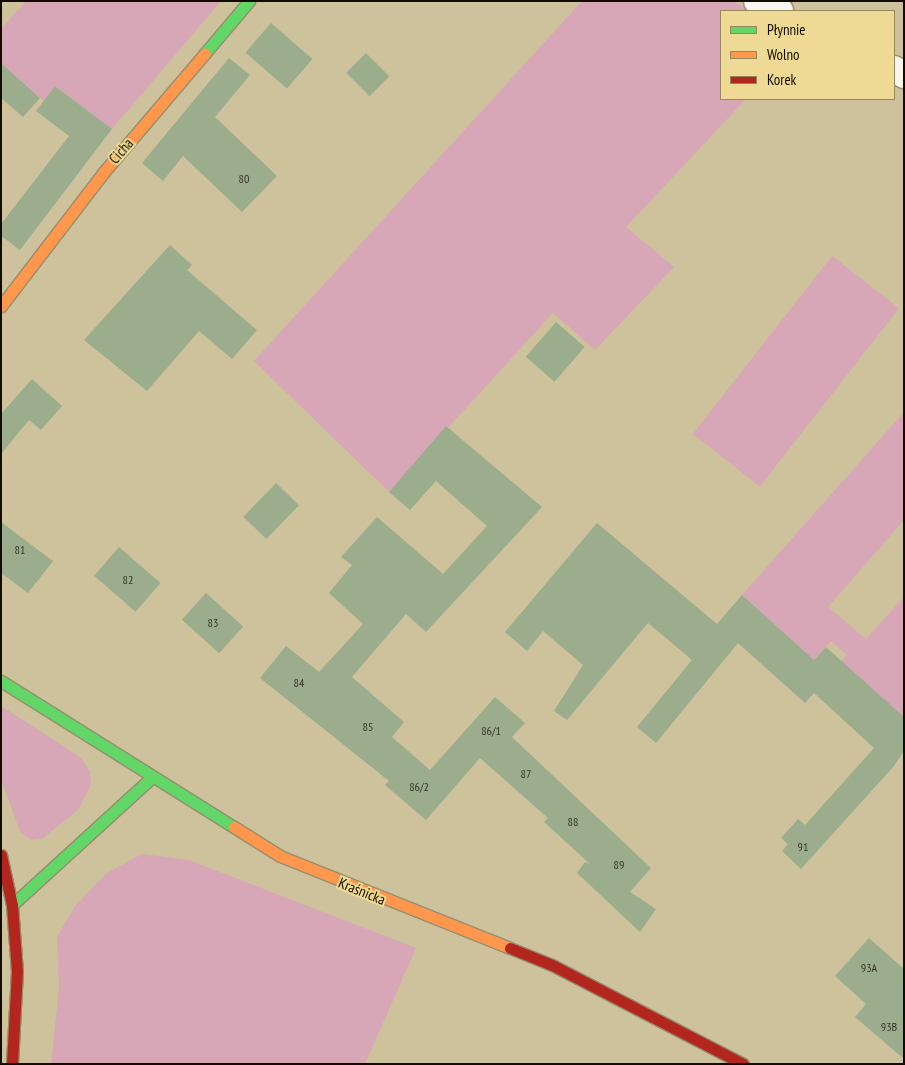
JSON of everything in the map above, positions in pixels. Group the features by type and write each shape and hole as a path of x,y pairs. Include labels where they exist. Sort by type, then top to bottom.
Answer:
{"street":[{"name":"Cicha","path":"1,306 102,173 249,1"},
{"path":"757,1 778,10"},
{"name":"Kraśnicka","path":"1,681 280,856 552,965 743,1064"},
{"path":"12,905 120,801 152,777"},
{"path":"1,855 12,905 17,1022 12,1064"}],"shaded area":[{"path":"26,1 221,1 112,129 56,86 44,101 1,63 1,29"},
{"path":"582,1 731,1 752,10 720,10 720,100 745,100 626,227 674,267 595,350 553,313 389,492 254,361"},
{"path":"832,256 899,308 760,486 693,434"},
{"path":"904,412 904,520 828,607 866,639 904,597 904,717 833,671 847,655 831,641 814,660 742,595"},
{"path":"1,706 80,757 90,771 91,785 79,809 42,839 31,840 20,832 1,779"},
{"path":"142,854 189,860 416,948 365,1064 51,1064 59,989 57,937 75,906 107,873"}],"building":[{"path":"271,23 313,59 287,89 245,52"},
{"path":"366,53 389,76 370,96 346,73"},
{"path":"229,58 250,75 215,117 277,176 242,212 183,156 163,181 142,163"},
{"path":"1,63 40,98 23,117 1,98"},
{"path":"55,86 112,129 20,250 1,236 1,224 69,136 36,111"},
{"path":"170,245 192,265 187,270 257,330 232,359 199,331 147,391 84,340"},
{"path":"556,322 585,347 555,382 526,357"},
{"path":"32,379 62,406 41,430 29,420 1,454 1,414"},
{"path":"446,426 542,507 426,632 406,614 352,677 404,722 392,737 430,770 495,697 525,723 512,737 651,868 630,892 656,909 640,932 577,873 585,862 590,864 544,822 548,818 480,758 426,820 385,785 389,781 260,678 286,646 319,672 363,624 329,593 352,565 341,557 377,517 443,574 487,526 436,481 410,510 389,492"},
{"path":"276,483 299,505 266,539 243,517"},
{"path":"1,522 53,561 28,593 1,573"},
{"path":"597,523 717,624 742,595 814,660 826,647 904,717 904,751 894,766 801,869 782,851 788,844 781,838 798,819 805,825 874,748 814,693 805,703 738,643 656,743 637,727 692,660 648,623 567,720 554,711 583,665 543,631 527,651 505,632"},
{"path":"119,547 161,583 136,612 94,576"},
{"path":"206,593 243,626 219,653 182,620"},
{"path":"869,938 904,969 904,1059 855,1017 866,1004 835,976"}],"traffic: fast":[{"path":"205,53 249,1"},
{"path":"1,681 234,827"},
{"path":"12,905 152,777"}],"traffic: slow":[{"path":"1,306 103,173 205,53"},
{"path":"234,827 280,856 510,948"}],"traffic: jam":[{"path":"1,855 12,905 17,971 12,1064"},
{"path":"510,948 552,965 743,1064"}]}
